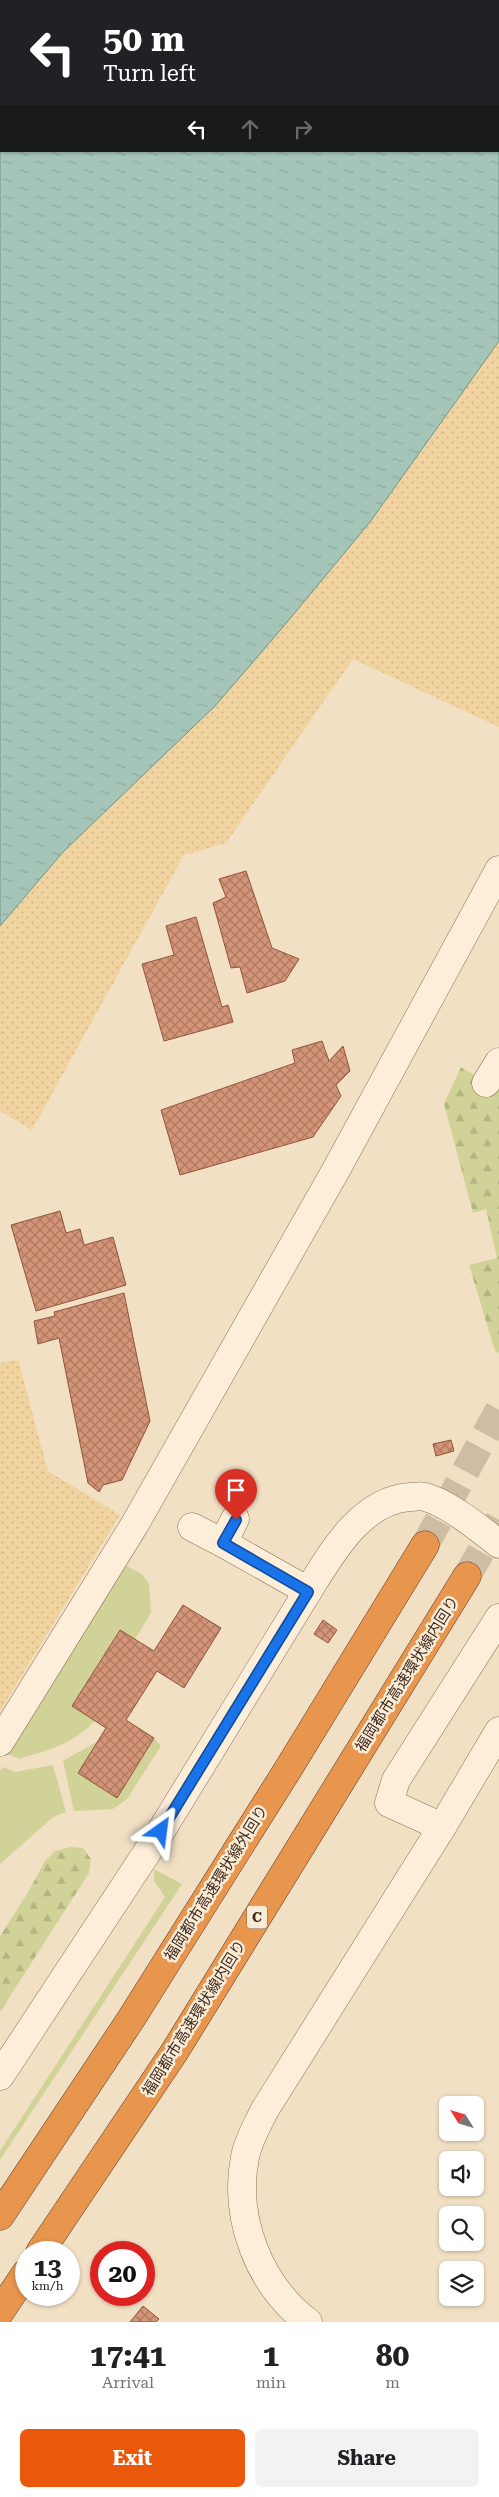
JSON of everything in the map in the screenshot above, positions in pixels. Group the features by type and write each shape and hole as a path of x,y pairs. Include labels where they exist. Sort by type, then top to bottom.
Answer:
{"highway":[{"name":"福岡都市高速環状線外回り","path":"0,2216 136,2010 290,1766 424,1545"},
{"name":"福岡都市高速環状線内回り","path":"47,2241 175,2051 467,1576"},
{"path":"0,2312 15,2290"}],"street":[{"path":"0,1742 135,1524 336,1170 499,870"},
{"path":"0,2076 161,1831 330,1555 354,1526 384,1504 402,1498 424,1496 462,1517 499,1544"},
{"path":"223,1543 236,1520"},
{"path":"192,1527 308,1592"},
{"path":"442,1827 389,1803 396,1780 499,1618"},
{"path":"308,2322 293,2311 274,2288 261,2266 254,2247 242,2193 245,2157 264,2111 442,1827 499,1730"}],"green space":[{"path":"461,1067 499,1090 499,1353 495,1351 469,1265 497,1258 486,1209 473,1213 444,1104"},
{"path":"125,1565 142,1574 149,1584 151,1613 135,1639 119,1630 72,1706 95,1721 77,1736 51,1749 19,1759 7,1754"},
{"path":"154,1738 161,1746 127,1799 113,1809 74,1811 63,1761 98,1741 78,1773 117,1798"},
{"path":"53,1765 66,1812 53,1817 0,1864 0,1771 3,1767 15,1772"},
{"path":"71,1847 83,1848 91,1859 89,1873 0,2012 0,1936 27,1894 45,1861 55,1851"},
{"path":"154,1869 182,1884 0,2160 0,2151 165,1897 154,1881"}],"sand":[{"path":"499,341 499,727 353,659 226,843 184,855 32,1130 0,1111 0,926 63,852 370,522"},
{"path":"18,1359 48,1471 120,1515 0,1711 0,1363"}],"water":[{"path":"0,152 499,152 499,341 370,522 283,627 215,706 63,852 0,926"}],"building":[{"path":"246,871 272,948 299,959 285,981 247,993 240,967 231,968 213,903 226,897 219,879"},
{"path":"196,917 222,1007 228,1005 233,1022 164,1041 142,964 174,955 166,926"},
{"path":"322,1041 329,1061 343,1046 350,1071 336,1085 341,1096 313,1137 180,1175 161,1110 295,1063 292,1050"},
{"path":"60,1211 66,1233 80,1229 84,1245 113,1237 126,1285 36,1311 11,1225"},
{"path":"124,1293 150,1421 122,1480 103,1485 99,1492 88,1483 59,1338 38,1344 34,1321 55,1316 54,1312"},
{"path":"451,1440 454,1451 436,1456 433,1444"},
{"path":"183,1605 221,1628 184,1688 157,1671 126,1720 154,1738 117,1798 78,1773 106,1728 72,1706 120,1630 154,1651"},
{"path":"323,1620 337,1630 328,1643 314,1634"},
{"path":"143,2306 159,2319 156,2322 130,2322"}],"tunnel":[{"path":"425,1545 499,1410"},
{"path":"467,1576 499,1520"}],"route":[{"path":"161,1831 308,1592 223,1543 236,1520"}]}
